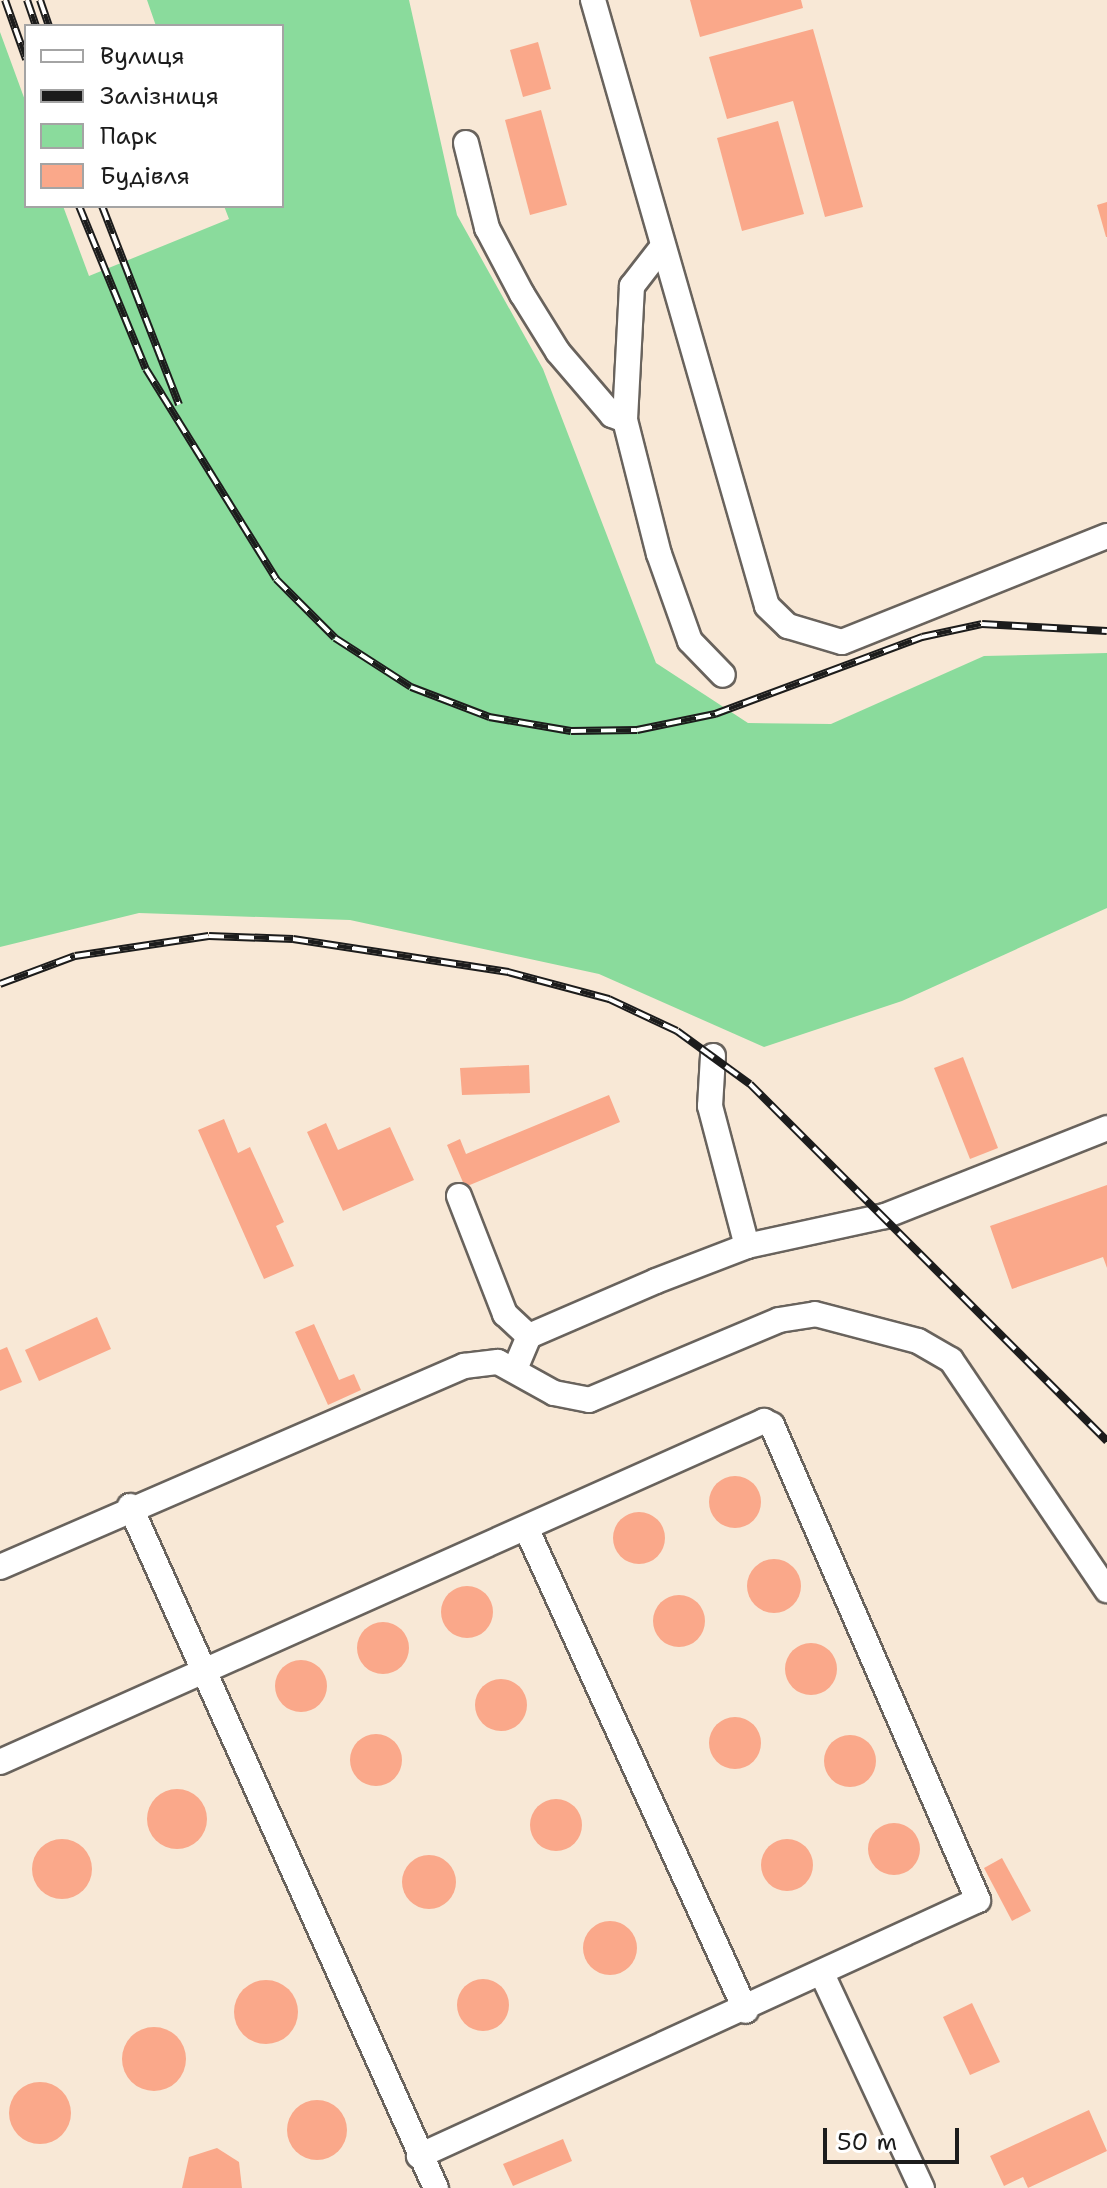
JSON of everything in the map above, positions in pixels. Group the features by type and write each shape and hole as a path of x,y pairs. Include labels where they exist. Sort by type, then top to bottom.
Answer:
{"street":[{"path":"593,0 760,588 788,626 814,639 870,637 1107,536"},
{"path":"466,143 487,228 522,294 558,352 612,415 625,420"},
{"path":"663,246 632,286 625,420 690,641 723,675"},
{"path":"713,1056 710,1106 747,1246"},
{"path":"515,1369 529,1336 747,1246 885,1216 1107,1128"},
{"path":"459,1196 505,1314 529,1336"},
{"path":"0,1567 130,1506 464,1366 515,1369 554,1393 589,1400 797,1315 830,1316 918,1341 951,1360 985,1401 1107,1590"},
{"path":"0,1762 528,1532 764,1421 772,1425 978,1891 974,1907 419,2156"},
{"path":"130,1506 201,1675 436,2188"},
{"path":"528,1532 746,2011"},
{"path":"823,1976 922,2188"}],"green space":[{"path":"147,0 409,0 457,215 543,369 656,663 748,723 831,724 984,656 1107,653 1107,908 902,1001 764,1047 599,974 350,920 139,913 0,947 0,32 24,98 24,208 64,208 89,276 229,219 225,208 284,208 284,24 155,24"}],"building":[{"path":"690,0 801,0 803,8 700,37"},
{"path":"813,29 863,207 825,217 793,101 727,119 709,57"},
{"path":"538,42 551,89 523,97 510,50"},
{"path":"541,110 567,205 530,215 505,120"},
{"path":"778,121 804,214 742,231 717,138"},
{"path":"1107,202 1107,237 1106,237 1097,205"},
{"path":"963,1057 998,1148 970,1159 934,1068"},
{"path":"529,1065 530,1093 462,1095 460,1068"},
{"path":"609,1095 620,1122 465,1187 447,1145 460,1139 466,1154"},
{"path":"224,1119 238,1153 250,1147 284,1222 276,1226 294,1266 264,1279 198,1130"},
{"path":"326,1123 338,1150 390,1127 414,1180 343,1211 307,1132"},
{"path":"1107,1185 1107,1268 1103,1257 1012,1289 990,1226"},
{"path":"97,1317 111,1349 39,1381 25,1350"},
{"path":"314,1324 339,1380 354,1374 361,1390 328,1405 295,1332"},
{"path":"7,1347 22,1382 0,1391 0,1350"},
{"path":"735,1476 754,1483 761,1502 754,1521 735,1528 716,1521 709,1502 716,1483"},
{"path":"639,1512 658,1519 665,1538 658,1557 639,1564 620,1557 613,1538 620,1519"},
{"path":"774,1559 793,1567 801,1586 793,1605 774,1613 755,1605 747,1586 755,1567"},
{"path":"467,1586 485,1594 493,1612 485,1630 467,1638 449,1630 441,1612 449,1594"},
{"path":"679,1595 698,1602 705,1621 698,1640 679,1647 660,1640 653,1621 660,1602"},
{"path":"383,1622 401,1630 409,1648 401,1666 383,1674 365,1666 357,1648 365,1630"},
{"path":"811,1643 830,1650 837,1669 830,1688 811,1695 792,1688 785,1669 792,1650"},
{"path":"301,1660 319,1668 327,1686 319,1704 301,1712 283,1704 275,1686 283,1668"},
{"path":"501,1679 520,1686 527,1705 520,1724 501,1731 482,1724 475,1705 482,1686"},
{"path":"735,1717 754,1724 761,1743 754,1762 735,1769 716,1762 709,1743 716,1724"},
{"path":"376,1734 395,1741 402,1760 395,1779 376,1786 357,1779 350,1760 357,1741"},
{"path":"850,1735 869,1742 876,1761 869,1780 850,1787 831,1780 824,1761 831,1742"},
{"path":"177,1789 188,1791 198,1798 205,1808 205,1830 198,1840 188,1847 177,1849 166,1847 156,1840 149,1830 147,1819 149,1808 156,1798 166,1791"},
{"path":"556,1799 575,1806 582,1825 575,1844 556,1851 537,1844 530,1825 537,1806"},
{"path":"894,1823 913,1830 920,1849 913,1868 894,1875 875,1868 868,1849 875,1830"},
{"path":"62,1839 73,1841 83,1848 90,1858 90,1880 83,1890 73,1897 62,1899 51,1897 41,1890 34,1880 32,1869 34,1858 41,1848 51,1841"},
{"path":"787,1839 806,1846 813,1865 806,1884 787,1891 768,1884 761,1865 768,1846"},
{"path":"429,1855 448,1863 456,1882 448,1901 429,1909 410,1901 402,1882 410,1863"},
{"path":"1002,1858 1031,1911 1012,1921 984,1868"},
{"path":"610,1921 629,1929 637,1948 629,1967 610,1975 591,1967 583,1948 591,1929"},
{"path":"483,1979 502,1986 509,2005 502,2024 483,2031 464,2024 457,2005 464,1986"},
{"path":"266,1980 284,1986 292,1994 298,2012 292,2030 284,2038 266,2044 248,2038 240,2030 234,2012 240,1994 248,1986"},
{"path":"972,2003 1000,2062 970,2075 943,2017"},
{"path":"154,2027 172,2033 180,2041 186,2059 180,2077 172,2085 154,2091 136,2085 128,2077 122,2059 128,2041 136,2033"},
{"path":"34,2082 46,2082 62,2091 69,2101 69,2125 62,2135 46,2144 34,2144 14,2130 9,2119 9,2107 23,2087"},
{"path":"317,2100 339,2108 347,2130 339,2152 317,2160 295,2152 287,2130 295,2108"},
{"path":"1089,2110 1107,2151 1028,2188 1023,2177 1004,2186 990,2156"},
{"path":"563,2139 572,2161 513,2186 503,2164"},
{"path":"217,2148 239,2162 242,2188 182,2188 189,2157"}],"railway":[{"path":"5,0 24,53"},
{"path":"27,0 35,24"},
{"path":"40,0 48,24"},
{"path":"80,208 146,369 276,579 335,638 411,687 489,717 571,731 637,730 715,714 922,637 982,624 1107,631"},
{"path":"103,208 179,405"},
{"path":"0,984 75,956 209,936 293,939 508,972 609,999 677,1031 750,1084 1107,1441"}]}
